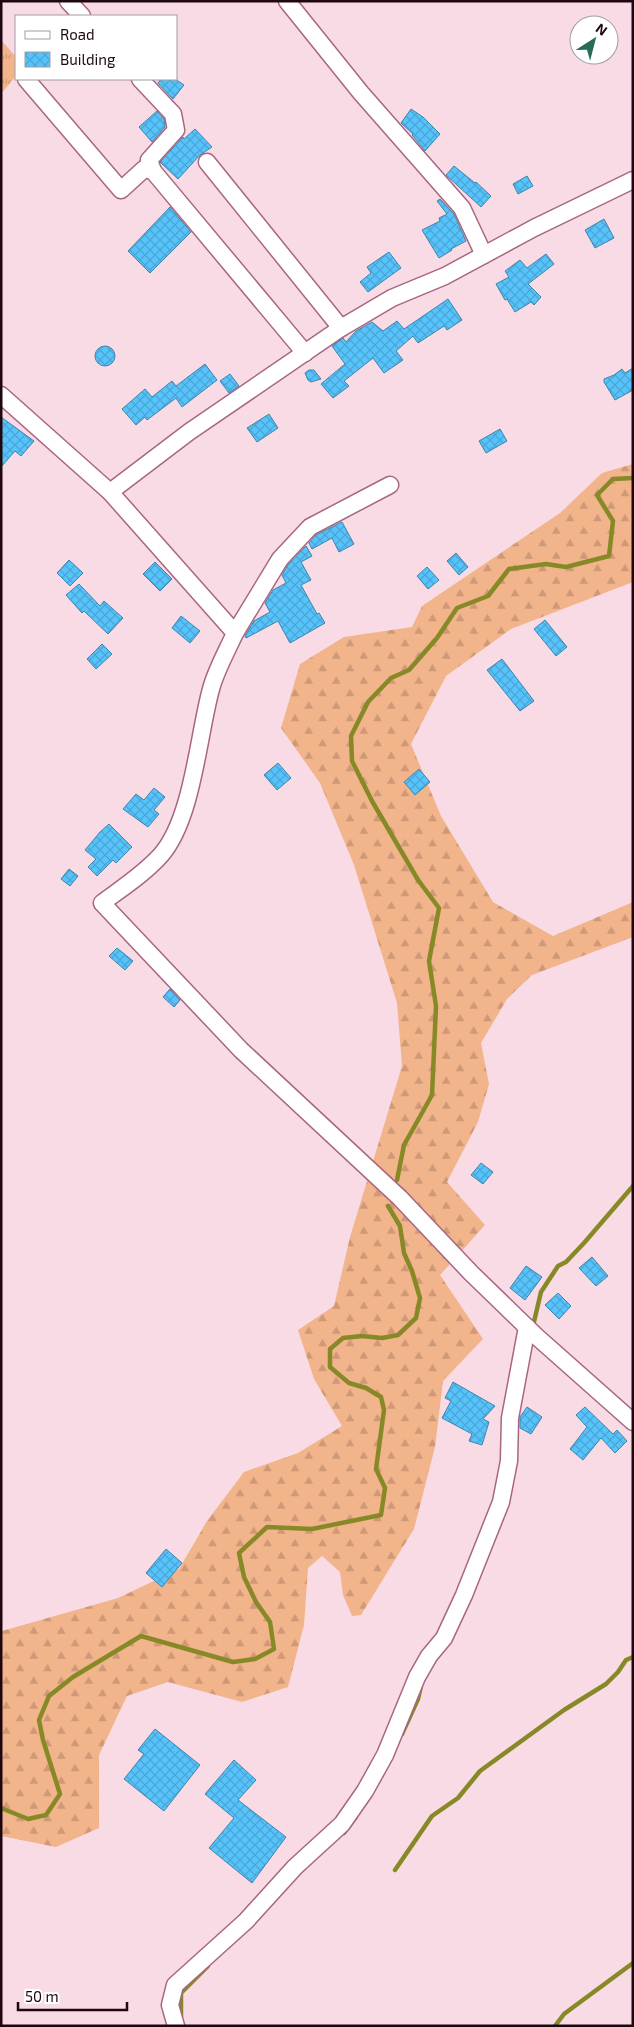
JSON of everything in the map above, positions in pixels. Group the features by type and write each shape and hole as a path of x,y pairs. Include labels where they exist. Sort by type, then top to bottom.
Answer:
{"street":[{"path":"68,1 81,15"},
{"path":"287,1 361,93 462,208 484,255"},
{"path":"27,80 121,190 144,169 153,171"},
{"path":"141,80 173,114 176,130 148,160 153,171 305,353"},
{"path":"207,162 341,328"},
{"path":"110,492 189,432 341,328 392,298 445,276 633,180"},
{"path":"1,395 110,492 235,633"},
{"path":"390,485 310,527 280,559 235,633 211,687 198,754 180,823 161,854 140,875 102,903 214,1023 400,1198 471,1273 527,1327 633,1422"},
{"path":"176,2026 170,2006 176,1985 246,1921 296,1867 342,1824 365,1791 385,1755 417,1677 429,1656 444,1638 464,1595 502,1502 509,1461 510,1418 527,1327"}],"green space":[{"path":"1,40 15,56 15,77 1,94"},
{"path":"633,464 633,582 511,629 446,676 411,744 441,816 493,902 553,936 633,902 633,937 532,975 507,999 481,1043 489,1084 478,1122 447,1182 485,1225 440,1275 483,1339 443,1381 435,1447 414,1529 361,1615 352,1616 343,1595 340,1572 322,1556 308,1568 304,1625 288,1687 242,1702 168,1682 127,1696 99,1755 99,1828 56,1847 1,1836 2,1631 118,1598 179,1569 207,1521 244,1472 298,1453 342,1426 314,1379 298,1330 334,1306 350,1237 402,1066 397,1003 354,865 320,783 281,728 300,664 344,637 412,627 422,606 560,513 602,473"}],"building":[{"path":"160,80 176,80 184,85 173,99 158,83"},
{"path":"411,109 423,117 440,134 425,151 413,134 401,123"},
{"path":"157,111 164,119 165,127 152,142 139,127"},
{"path":"195,129 212,147 200,155 178,179 160,162 183,137 184,139"},
{"path":"454,166 491,196 481,207 446,175"},
{"path":"527,176 533,186 518,194 513,184"},
{"path":"440,199 454,214 466,241 439,258 422,230 440,221 439,218 447,214 437,201"},
{"path":"170,207 191,232 150,273 128,251"},
{"path":"604,219 614,238 595,248 585,230"},
{"path":"389,252 401,268 368,292 360,282 371,273 367,267"},
{"path":"546,254 554,264 528,284 541,297 534,305 531,302 515,312 507,299 505,300 496,284 509,277 505,271 520,260 527,268"},
{"path":"448,299 462,320 447,330 444,326 418,343 413,336 396,351 403,360 384,373 373,358 344,381 349,386 333,398 321,384 345,364 332,346 343,338 346,342 356,331 372,322 383,331 397,321 404,329"},
{"path":"105,346 112,349 115,356 112,363 105,366 98,363 95,356 98,349"},
{"path":"205,364 217,380 182,407 176,398 147,420 145,417 136,425 122,409 145,389 152,397 172,381 176,386"},
{"path":"633,368 633,390 615,400 604,379 622,369 625,373"},
{"path":"309,370 314,370 321,379 311,382 308,380 305,373"},
{"path":"230,374 239,386 229,393 220,381"},
{"path":"269,414 278,428 257,442 247,428"},
{"path":"1,417 34,441 21,456 15,451 1,467"},
{"path":"500,429 507,441 486,453 479,441"},
{"path":"342,522 354,544 339,552 332,538 312,549 309,543 316,535"},
{"path":"306,546 312,556 301,562 311,580 301,585 317,614 319,613 325,623 290,643 278,621 246,638 245,636 254,621 270,612 265,603 273,590 286,583 282,575 288,565"},
{"path":"456,553 468,567 459,575 447,561"},
{"path":"69,560 83,573 70,586 57,573"},
{"path":"155,562 172,579 160,591 143,574"},
{"path":"427,567 439,580 428,589 417,576"},
{"path":"79,584 100,606 104,601 123,618 108,634 84,611 82,613 66,595"},
{"path":"181,616 200,631 190,643 172,628"},
{"path":"545,620 567,647 556,656 534,629"},
{"path":"102,644 112,654 96,669 87,659"},
{"path":"502,659 534,701 520,711 487,670"},
{"path":"278,763 291,778 277,790 264,775"},
{"path":"419,769 430,782 415,795 404,782"},
{"path":"154,788 165,797 154,810 159,814 148,827 123,809 136,794 144,800"},
{"path":"109,824 132,847 116,863 113,860 97,876 88,867 96,859 85,850"},
{"path":"69,869 78,876 70,886 61,879"},
{"path":"117,948 133,961 125,970 109,956"},
{"path":"170,989 180,1000 174,1007 163,997"},
{"path":"481,1163 493,1172 483,1184 471,1175"},
{"path":"592,1257 608,1276 596,1286 579,1268"},
{"path":"526,1266 542,1277 525,1300 510,1288"},
{"path":"558,1293 571,1306 559,1319 545,1305"},
{"path":"453,1382 495,1406 483,1419 489,1422 482,1445 469,1441 472,1434 442,1418 451,1401 445,1398"},
{"path":"527,1407 542,1417 531,1434 520,1428 520,1417"},
{"path":"585,1407 613,1434 617,1430 627,1441 615,1453 601,1438 583,1460 570,1449 587,1427 576,1415"},
{"path":"166,1549 182,1563 162,1587 146,1573"},
{"path":"155,1729 200,1765 164,1811 124,1779 144,1754 138,1750"},
{"path":"234,1760 256,1780 238,1800 286,1837 252,1883 209,1848 234,1818 205,1794"}],"waterway":[{"path":"397,1180 404,1145 432,1095 436,1006 429,961 439,908 418,880 372,801 352,761 351,736 368,702 391,678 409,670 437,638 457,608 488,596 509,569 546,564 566,567 609,556 613,521 597,495 613,479 633,478"},
{"path":"533,1326 541,1292 558,1266 566,1262 584,1243 633,1186"},
{"path":"1,1808 28,1819 46,1815 60,1794 43,1740 39,1720 49,1696 73,1677 141,1636 233,1662 255,1659 274,1649 270,1622 256,1602 244,1577 239,1553 267,1527 312,1529 381,1515 385,1488 376,1469 384,1410 381,1397 366,1388 349,1383 330,1367 330,1349 343,1338 362,1336 382,1338 398,1335 416,1318 420,1298 412,1271 404,1253 400,1226 388,1206"},
{"path":"395,1870 432,1816 458,1798 480,1771 564,1710 606,1684 618,1672 626,1660 633,1657"},
{"path":"402,1734 418,1699 421,1686"},
{"path":"344,1833 356,1817"},
{"path":"555,2026 564,2014 633,1963"},
{"path":"181,2017 181,1993 208,1966"}]}
